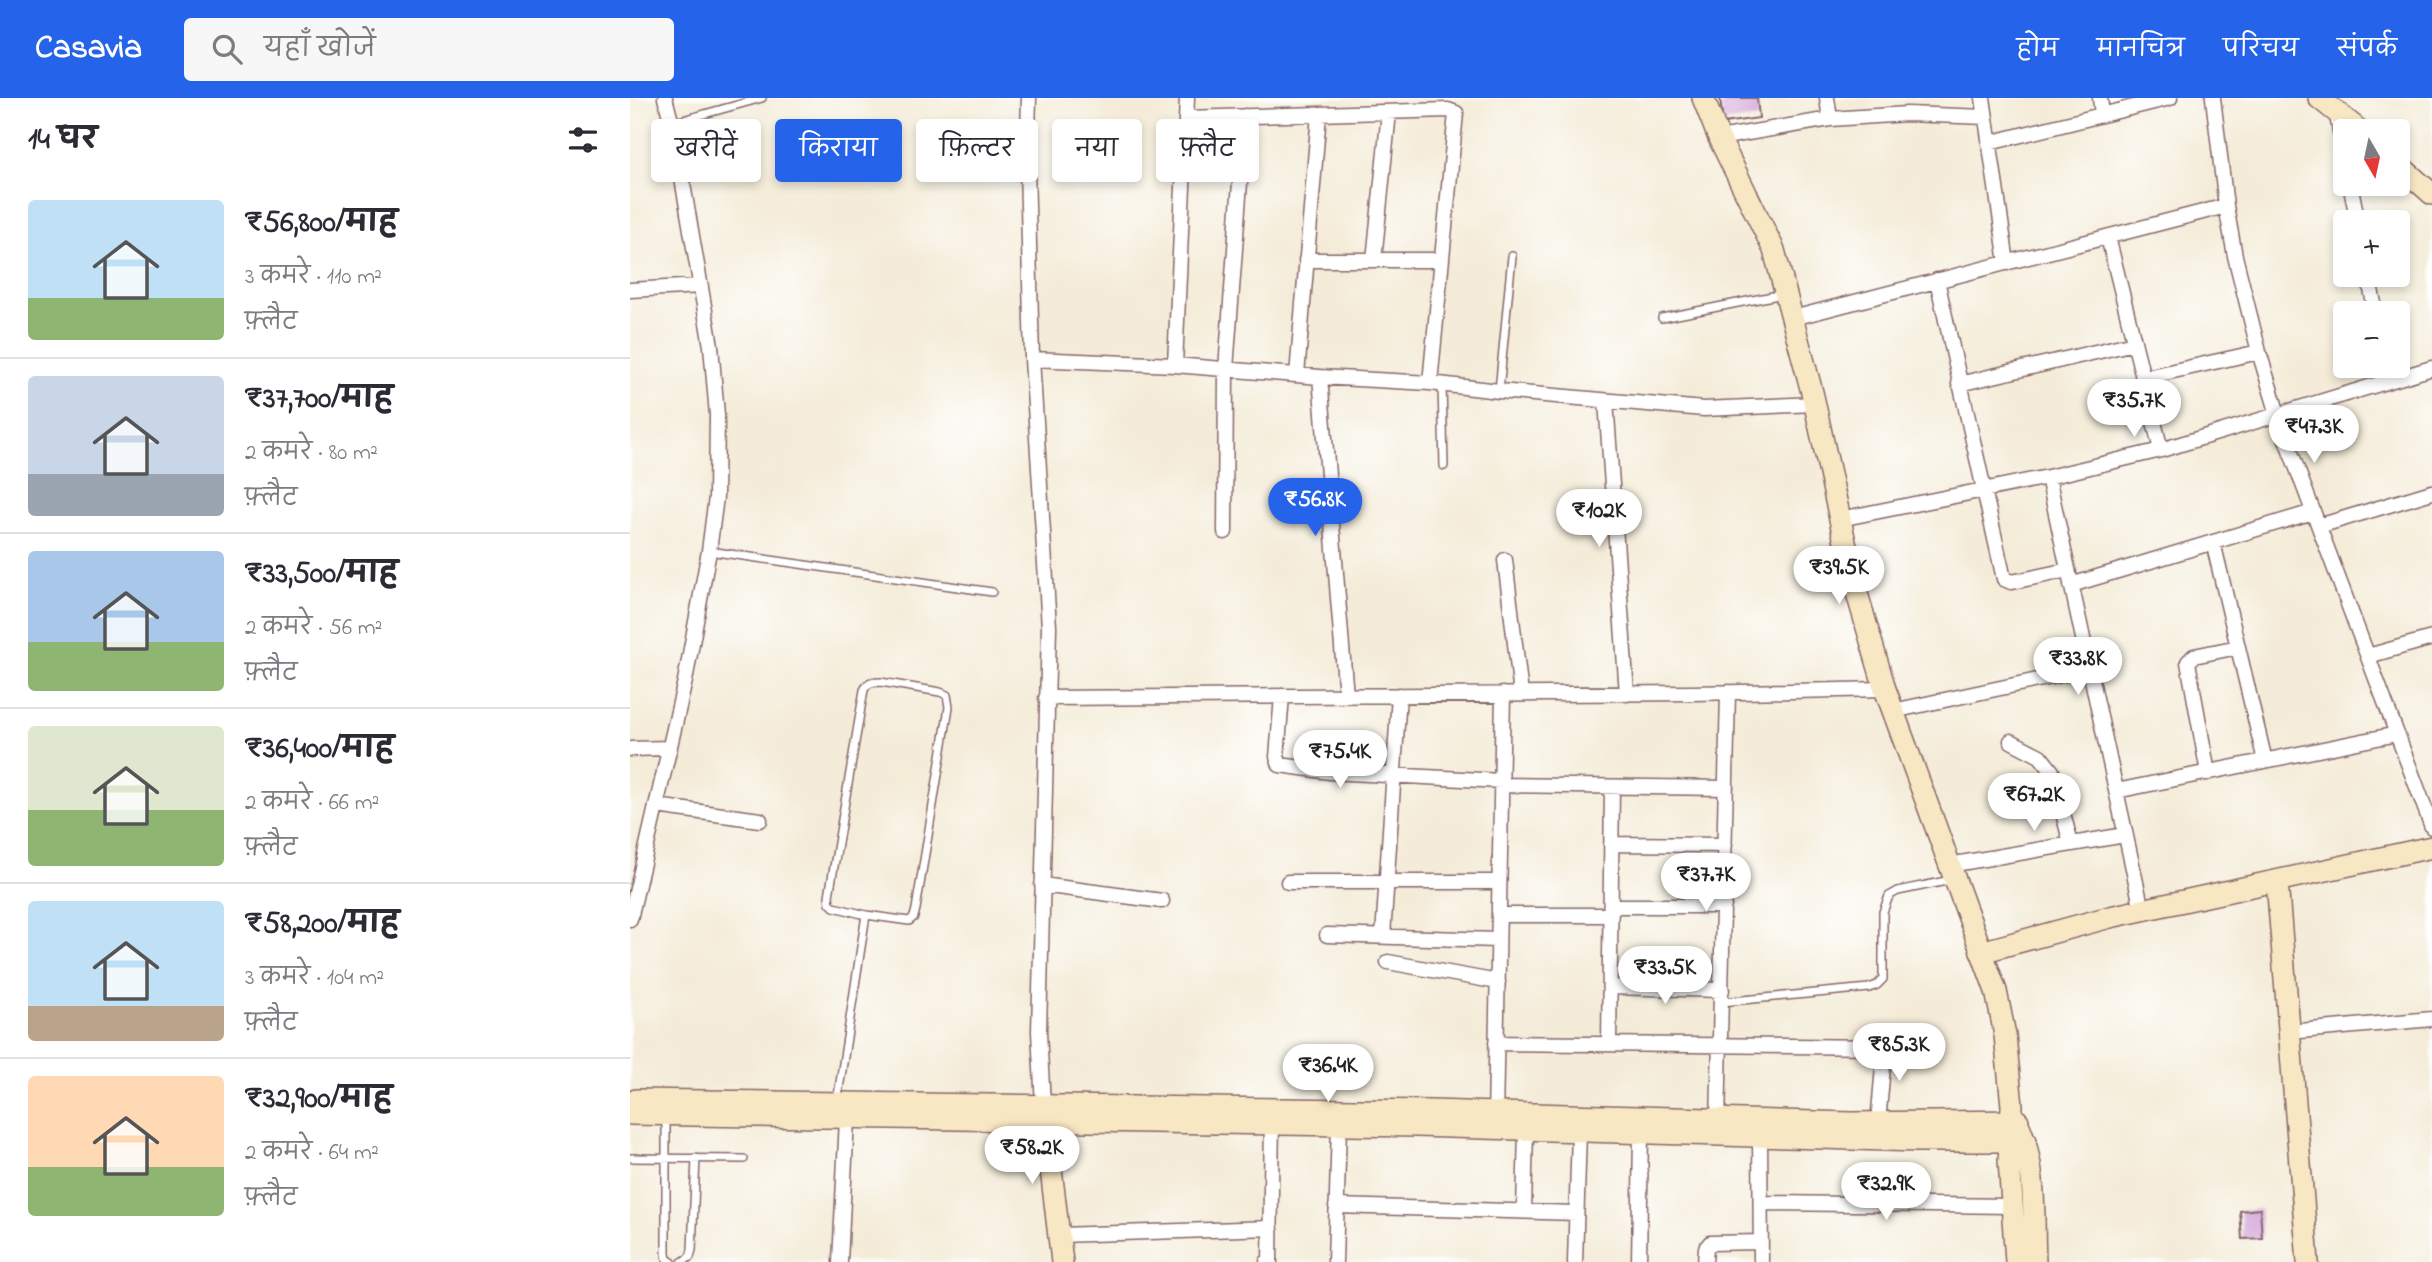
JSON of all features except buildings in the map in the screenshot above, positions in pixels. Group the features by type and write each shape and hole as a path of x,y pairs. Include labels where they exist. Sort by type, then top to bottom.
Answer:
{"street":[{"path":"665,98 671,119"},
{"path":"1029,98 1027,167 1032,359 1049,614 1039,1032 1044,1113 1062,1262"},
{"path":"1175,365 1187,98"},
{"path":"1703,98 1718,138 1774,250 1815,404 1854,583 1885,689 2001,1012 2015,1126 2012,1206 2017,1262"},
{"path":"1827,98 1830,119"},
{"path":"1904,98 1907,114"},
{"path":"1983,98 2007,262"},
{"path":"2099,98 2102,115"},
{"path":"1989,143 2170,98"},
{"path":"2213,98 2235,256 2278,416 2432,827"},
{"path":"1186,118 1389,112 1414,104 1456,113 1441,260 1436,384"},
{"path":"2328,104 2346,119"},
{"path":"1374,260 1389,112"},
{"path":"1297,376 1319,114"},
{"path":"1718,138 1830,119 1907,114 1986,117"},
{"path":"1225,532 1226,369 1245,116"},
{"path":"2410,175 2432,194"},
{"path":"630,919 685,681 716,497 717,415 711,346 682,182"},
{"path":"1793,317 2226,206"},
{"path":"2108,237 2161,450"},
{"path":"1307,260 1441,260"},
{"path":"1937,281 2004,579 2011,582 2068,570"},
{"path":"630,290 701,286"},
{"path":"1959,384 2134,343"},
{"path":"2142,378 2259,352"},
{"path":"1032,359 1175,365 1297,376 1436,384 1704,409 1815,404"},
{"path":"1840,519 2048,477 2161,450 2432,368"},
{"path":"1320,377 1346,695"},
{"path":"2389,378 2390,382"},
{"path":"1606,401 1627,694"},
{"path":"2048,477 2142,910"},
{"path":"2071,585 2213,542 2432,492"},
{"path":"2213,542 2265,761"},
{"path":"1505,560 1521,694"},
{"path":"2368,656 2432,638"},
{"path":"2208,773 2188,662 2194,656 2238,647"},
{"path":"1893,711 2090,669"},
{"path":"1046,698 1627,694 1885,689"},
{"path":"1718,1127 1728,692"},
{"path":"1495,1121 1503,694"},
{"path":"1383,936 1399,695"},
{"path":"1282,696 1277,757 1280,765 1330,772 1501,783 1726,788"},
{"path":"2116,791 2397,734"},
{"path":"2011,741 2040,756 2052,771 2071,844"},
{"path":"630,749 670,748"},
{"path":"1609,1043 1612,787"},
{"path":"656,806 760,820"},
{"path":"1951,872 2071,844 2125,835"},
{"path":"1611,844 1725,845"},
{"path":"630,846 647,848"},
{"path":"1981,952 2142,910 2432,847"},
{"path":"2277,881 2308,1262"},
{"path":"1288,882 1499,882"},
{"path":"1042,885 1162,901"},
{"path":"1499,915 1724,906"},
{"path":"1326,935 1498,940"},
{"path":"1388,962 1497,982"},
{"path":"1610,987 1721,996"},
{"path":"2289,1032 2432,1019"},
{"path":"1496,1043 1880,1047 1884,1055 1878,1123"},
{"path":"630,1100 842,1110 1272,1116 1718,1127 1878,1123 2015,1126"},
{"path":"630,1114 842,1110"},
{"path":"840,1262 842,1110"},
{"path":"1272,1116 1339,1126 1495,1121 1526,1130 1641,1133 1718,1127 1760,1136 1919,1141 2015,1126"},
{"path":"1267,1262 1270,1262 1272,1116"},
{"path":"1335,1262 1339,1126"},
{"path":"2015,1126 2031,1175 2035,1262"},
{"path":"1524,1212 1526,1130"},
{"path":"1575,1262 1579,1131"},
{"path":"1639,1262 1641,1133"},
{"path":"1760,1136 1761,1262"},
{"path":"1761,1203 2012,1206"},
{"path":"1336,1206 1576,1213"},
{"path":"1059,1235 1271,1228"},
{"path":"1705,1262 1706,1248 1710,1243 1761,1242"}],"lane":[{"path":"686,119 762,98"},
{"path":"1499,391 1512,256"},
{"path":"1662,318 1787,293"},
{"path":"1436,384 1444,466"},
{"path":"709,551 992,592"},
{"path":"873,682 881,682 940,692 947,695 949,707 914,916 909,921 901,921 866,915 834,907 829,896 864,690 873,682"},
{"path":"1721,996 1869,988 1877,985 1883,979 1883,912 1889,895 1951,872"},
{"path":"842,1110 866,915"},
{"path":"666,1115 666,1253 667,1259 673,1262"},
{"path":"630,1158 744,1159"},
{"path":"682,1262 691,1257 692,1250 696,1158"}]}
